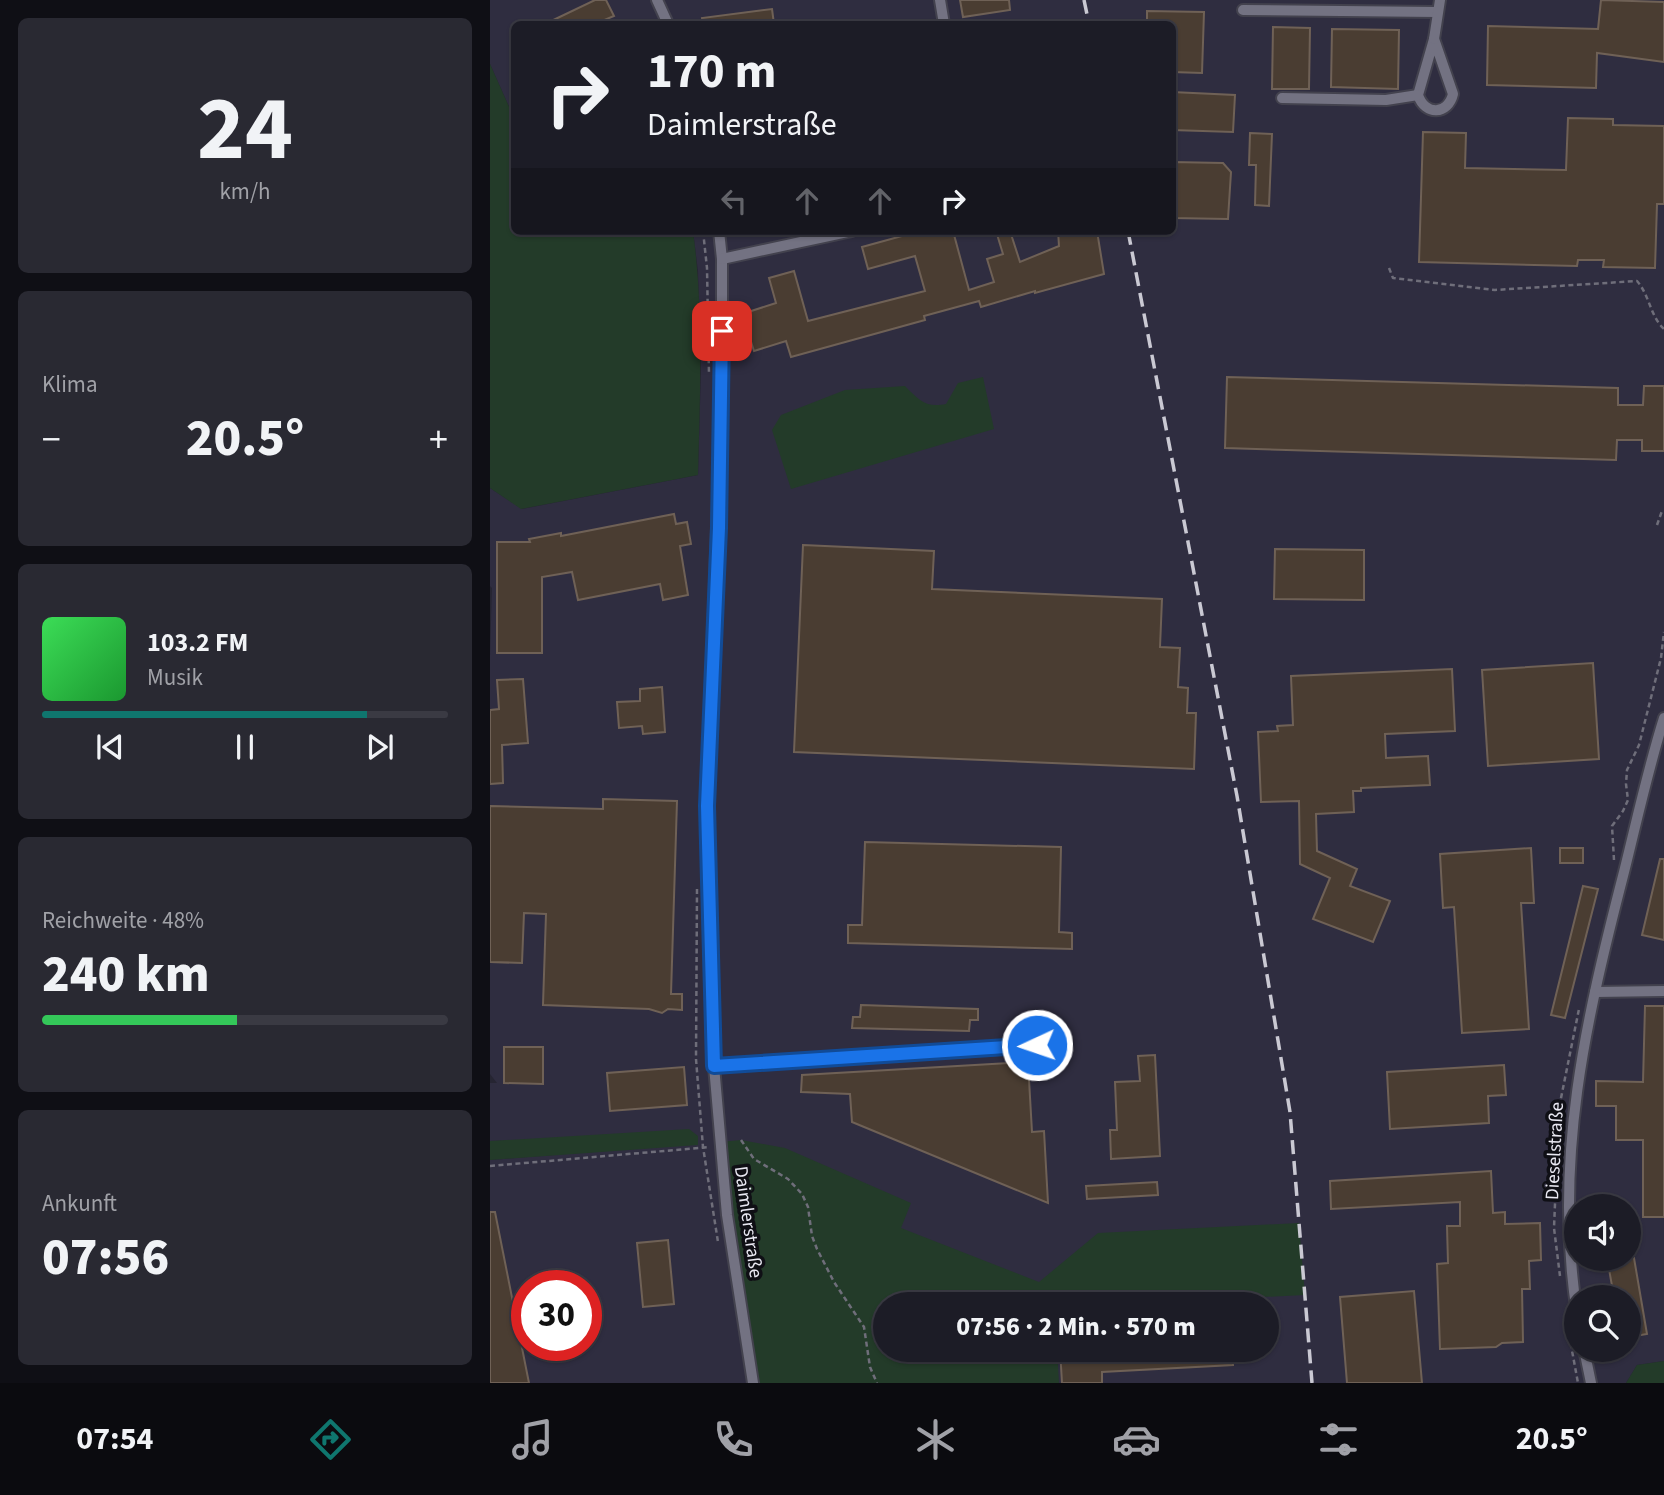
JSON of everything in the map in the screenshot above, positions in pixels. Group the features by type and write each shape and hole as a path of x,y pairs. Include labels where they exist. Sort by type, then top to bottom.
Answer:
{"street":[{"path":"657,0 667,21"},
{"path":"940,0 944,21"},
{"path":"1434,39 1453,94 1445,109 1436,112 1427,110 1418,95 1434,39 1440,0"},
{"path":"1242,10 1437,12"},
{"path":"1282,98 1386,100 1418,95"},
{"name":"Daimlerstraße","path":"719,235 722,259 719,528 707,806 714,1066 727,1215 753,1383"},
{"path":"722,259 833,235"},
{"name":"Dieselstraße","path":"1574,1285 1569,1226 1570,1153 1583,1041 1645,783 1664,718"},
{"path":"1595,992 1664,991"},
{"path":"714,1066 1037,1045"},
{"path":"1587,1362 1591,1383"}],"path":[{"path":"1389,268 1393,278 1495,290 1637,281 1651,303 1655,320 1664,329"},
{"path":"1657,525 1662,511"},
{"path":"741,1140 754,1159 788,1179 802,1194 808,1208 817,1249 834,1282 864,1327 870,1367 877,1383"},
{"path":"490,1166 720,1147"}],"shaded area":[{"path":"490,0 1664,0 1664,1361 1637,1365 1626,1383 490,1383 490,1160 698,1144 697,1136 490,1141 490,1083 497,1083 490,1074 490,488 522,509 698,475 701,371 698,271 694,235 1176,235 1176,21 511,21 511,111 490,64"}],"green space":[{"path":"490,64 511,111 511,235 693,235 700,322 700,383 698,475 521,509 490,488"},
{"path":"983,377 994,429 791,489 772,430 781,415 845,390 905,386 927,404 946,404 958,383"},
{"path":"689,1129 698,1136 698,1145 490,1160 490,1141"},
{"path":"741,1140 785,1148 911,1203 901,1228 1039,1282 1098,1233 1299,1223 1305,1295 1279,1296 1279,1292 873,1292 873,1362 1058,1362 1059,1383 753,1383 720,1142"},
{"path":"1664,1361 1664,1383 1626,1383 1637,1365"}],"building":[{"path":"595,0 606,0 614,16 602,21 551,21"},
{"path":"960,0 1009,0 1010,10 963,17"},
{"path":"1601,0 1664,2 1664,62 1597,53 1596,88 1487,85 1488,26 1598,29"},
{"path":"772,9 774,21 702,21 702,18"},
{"path":"1147,11 1204,12 1202,73 1176,72 1176,21 1147,21"},
{"path":"1273,27 1310,28 1309,89 1272,89"},
{"path":"1332,29 1399,30 1398,89 1331,87"},
{"path":"1176,92 1235,95 1233,132 1176,130"},
{"path":"1568,118 1613,119 1613,125 1664,126 1664,204 1657,204 1655,268 1603,267 1604,260 1578,260 1577,266 1419,262 1423,132 1466,133 1465,168 1566,170"},
{"path":"1250,133 1272,134 1269,206 1255,205 1256,165 1249,165"},
{"path":"1176,162 1223,163 1231,172 1228,219 1176,218"},
{"path":"906,235 954,235 969,290 994,282 987,259 1003,254 997,235 1011,235 1020,262 1059,246 1058,235 1098,235 1104,274 981,307 979,301 924,316 925,320 791,357 786,341 754,351 742,314 776,303 769,278 794,271 808,321 925,291 915,256 868,269 862,247"},
{"path":"1227,377 1618,388 1618,405 1643,405 1644,386 1664,386 1664,451 1642,451 1642,440 1617,440 1616,460 1225,448"},
{"path":"674,514 676,524 687,522 691,544 680,546 688,595 663,600 660,584 578,600 572,572 542,577 542,653 497,653 497,542 530,542 529,539 561,533 561,536"},
{"path":"803,545 934,551 932,589 1162,599 1160,647 1180,648 1178,687 1188,688 1187,713 1196,713 1194,769 794,752"},
{"path":"1275,549 1364,550 1364,600 1274,599"},
{"path":"1593,663 1599,759 1488,766 1482,670"},
{"path":"1452,669 1455,731 1385,734 1386,758 1428,756 1430,785 1361,788 1361,791 1353,791 1354,812 1316,814 1317,851 1357,869 1350,886 1390,901 1373,942 1313,919 1330,878 1300,864 1299,801 1261,802 1258,732 1278,731 1277,726 1293,725 1291,676"},
{"path":"523,679 528,743 502,745 503,783 490,784 490,710 499,709 497,680"},
{"path":"662,687 665,732 643,734 642,726 619,728 617,702 640,701 640,689"},
{"path":"603,799 677,801 671,994 682,994 682,1010 668,1009 662,1013 649,1009 543,1005 546,914 524,913 522,963 490,962 490,806 603,809"},
{"path":"865,842 1061,847 1059,932 1072,933 1072,949 848,943 848,925 862,925"},
{"path":"1531,848 1534,903 1521,903 1529,1029 1462,1033 1454,907 1443,908 1440,854"},
{"path":"1560,848 1583,848 1583,863 1560,863"},
{"path":"1660,859 1664,859 1664,940 1642,935"},
{"path":"1583,886 1598,889 1565,1018 1551,1015"},
{"path":"861,1005 978,1009 978,1020 970,1020 969,1031 852,1028 853,1017 860,1017"},
{"path":"1645,1006 1664,1006 1664,1217 1643,1217 1643,1140 1616,1140 1616,1106 1596,1106 1596,1081 1643,1082"},
{"path":"504,1047 543,1047 543,1084 504,1083"},
{"path":"1155,1055 1160,1156 1111,1159 1110,1130 1117,1130 1115,1082 1140,1081 1138,1056"},
{"path":"1028,1062 1032,1132 1044,1131 1048,1203 852,1122 850,1094 801,1092 802,1075"},
{"path":"1504,1065 1506,1095 1488,1096 1489,1123 1390,1129 1387,1072"},
{"path":"684,1067 687,1105 610,1111 607,1073"},
{"path":"1491,1171 1493,1213 1505,1212 1505,1224 1540,1223 1541,1260 1529,1261 1530,1289 1522,1289 1523,1342 1502,1343 1496,1347 1440,1349 1437,1264 1448,1263 1447,1226 1460,1226 1460,1202 1331,1209 1330,1181"},
{"path":"1157,1182 1158,1195 1087,1199 1086,1186"},
{"path":"490,1212 495,1212 511,1292 511,1361 525,1361 529,1383 490,1383"},
{"path":"668,1240 674,1304 643,1307 637,1243"},
{"path":"1609,1271 1636,1271 1639,1285 1612,1285"},
{"path":"1414,1291 1422,1383 1347,1383 1340,1297"},
{"path":"1641,1299 1647,1334 1641,1335"},
{"path":"1061,1362 1233,1362 1233,1365 1102,1372 1102,1383 1062,1383"}],"railway":[{"path":"1084,0 1088,21"},
{"path":"1129,235 1237,796 1290,1112 1312,1383"}],"route":[{"path":"722,331 719,528 707,806 714,1066 1037,1045"}]}
